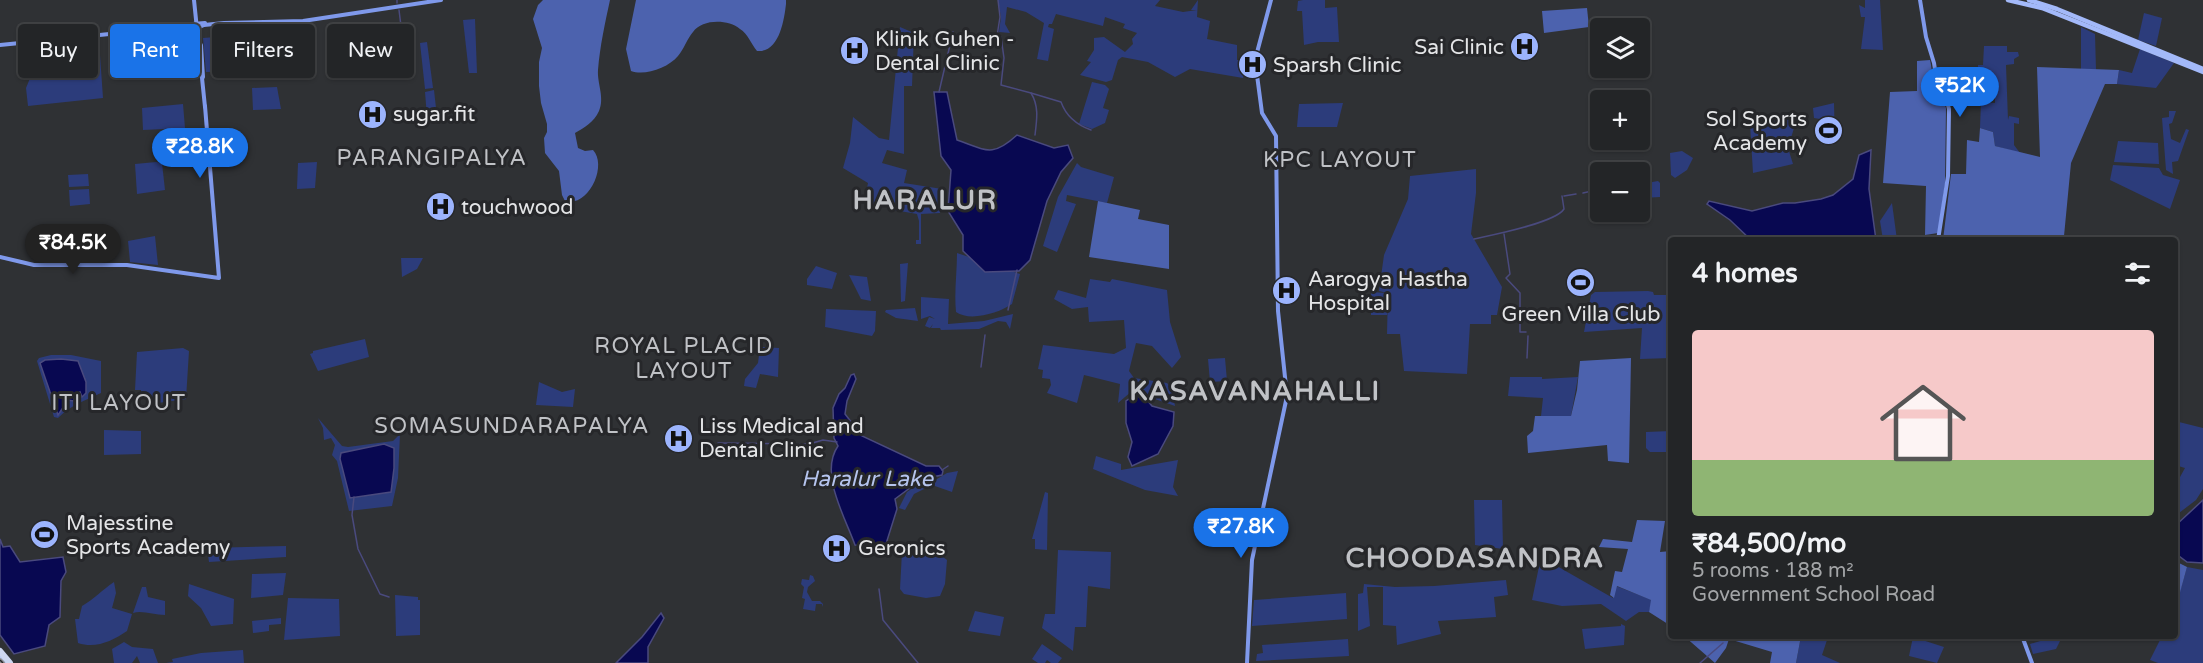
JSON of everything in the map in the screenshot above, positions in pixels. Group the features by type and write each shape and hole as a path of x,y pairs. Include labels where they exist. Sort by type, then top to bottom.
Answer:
{"highway":[{"path":"0,653 8,663"}],"main road":[{"path":"195,0 199,24"},
{"path":"200,26 296,21 439,0"},
{"path":"1246,663 1252,559 1287,390 1278,311 1276,136 1262,113 1255,60 1271,0"},
{"path":"1920,0 1937,82 1946,97 1949,110 1948,176 1938,237"},
{"path":"2008,0 2042,8 2149,49"},
{"path":"2029,0 2056,9 2203,71"},
{"path":"0,44 110,33"},
{"path":"0,256 34,265 152,267 219,278 200,39"},
{"path":"2023,639 2032,663"}],"shaded area":[{"path":"543,0 610,0 598,70 601,106 592,121 575,133 578,148 585,151 593,150 597,157 597,175 588,192 573,201 565,201 559,171 545,153 544,138 547,124 539,86 539,62 542,48 533,19 538,5"},
{"path":"636,0 786,0 786,4 779,35 771,47 757,51 743,31 735,26 722,22 709,23 693,32 674,60 656,70 637,72 631,71 626,49"},
{"path":"998,0 1160,0 1155,6 1183,12 1197,10 1191,10 1198,0 1197,17 1210,21 1207,39 1237,45 1237,60 1247,61 1243,78 1190,69 1175,77 1148,62 1122,57 1118,60 1112,80 1106,82 1080,75 1091,62 1087,61 1094,50 1094,38 1104,37 1125,52 1133,44 1132,39 1137,33 1123,28 1125,24 1105,17 1103,26 1056,14 1052,24 1048,27 1054,29 1048,61 1037,59 1044,23 1026,12 1007,7 1005,24 1010,33 999,32 1001,17"},
{"path":"1325,0 1325,8 1337,7 1339,42 1304,45 1302,11 1297,11 1298,1"},
{"path":"1865,0 1880,0 1883,50 1861,49 1865,17 1861,17 1859,5 1865,8"},
{"path":"1587,8 1589,27 1544,33 1542,11"},
{"path":"2144,13 2162,18 2156,46 2138,40"},
{"path":"475,19 477,73 469,73 463,20"},
{"path":"900,27 914,33 912,86 904,86 904,154 887,150 882,163 907,170 904,183 942,189 940,213 921,214 921,244 916,244 916,240 919,240 917,214 894,210 882,198 878,208 864,203 868,183 843,168 850,143 853,117 879,138 889,140"},
{"path":"2081,27 2095,34 2096,70 2081,69"},
{"path":"212,37 212,72 206,72 203,38"},
{"path":"427,42 433,88 425,89 420,43"},
{"path":"1984,46 2007,46 2007,52 2018,52 2019,56 2014,59 2014,64 2006,65 2008,120 2009,116 2019,118 2019,124 2014,123 2014,145 2020,153 1995,146 1993,132 1980,128 1981,102 1995,103 1995,78 1982,82 1982,73 1978,73 1978,81 1971,78 1978,71 1978,65 1983,65"},
{"path":"2140,49 2174,63 2156,88 2117,84 2119,70 2132,73"},
{"path":"98,55 100,55 103,98 28,106 26,88 30,78 98,78"},
{"path":"1930,60 1934,82 1946,108 1945,184 1938,233 1925,235 1926,186 1883,183 1890,92 1917,91 1917,61"},
{"path":"2037,67 2119,70 2117,84 2105,84 2071,163 2064,236 2066,237 1943,237 1951,174 1966,174 1967,140 1979,142 1980,128 1993,132 1995,146 2040,157"},
{"path":"1092,82 1105,85 1109,89 1103,108 1109,110 1105,123 1092,129 1079,124"},
{"path":"277,87 281,109 253,110 252,88"},
{"path":"434,90 437,117 427,117 425,92"},
{"path":"1343,103 1337,127 1297,127 1299,104"},
{"name":"Sol Sports Academy","path":"1834,103 1835,144 1821,144 1820,119 1814,118 1813,108"},
{"path":"183,104 185,128 143,130 142,108"},
{"path":"2169,111 2176,111 2172,123 2169,124 2171,139 2180,143 2186,129 2189,130 2178,161 2172,162 2173,174 2166,170 2162,118 2169,117"},
{"path":"1797,118 1788,148 1793,164 1753,173 1750,124"},
{"path":"2118,141 2158,143 2159,164 2114,162"},
{"path":"1682,151 1693,158 1687,170 1675,178 1671,175 1670,153"},
{"path":"317,162 315,188 297,189 298,163"},
{"path":"162,163 165,190 137,194 135,164"},
{"path":"1077,163 1081,167 1114,177 1107,203 1067,195 1066,201 1076,204 1057,252 1043,246 1058,197"},
{"path":"2113,165 2159,168 2163,175 2180,180 2170,209 2110,180"},
{"path":"1476,169 1476,193 1471,234 1502,287 1497,315 1491,315 1491,324 1470,324 1467,374 1404,371 1400,334 1387,334 1388,292 1387,315 1371,315 1371,304 1382,304 1371,302 1371,292 1387,293 1379,291 1384,255 1408,199 1410,176"},
{"path":"88,174 89,186 69,187 68,175"},
{"path":"1658,181 1660,183 1660,197 1650,198 1650,182"},
{"path":"89,189 90,204 70,206 69,190"},
{"path":"1098,201 1140,210 1138,219 1169,225 1169,269 1089,257"},
{"path":"1892,203 1897,237 1883,237 1880,221"},
{"path":"155,236 158,265 130,262 128,241"},
{"path":"957,253 1020,274 1012,304 984,315 969,316 956,312"},
{"path":"401,258 423,258 417,269 402,277"},
{"path":"908,263 905,301 901,302 900,264"},
{"path":"816,266 837,273 832,289 807,285 807,279"},
{"path":"849,275 867,277 871,301 861,299"},
{"path":"1090,279 1110,282 1112,279 1167,290 1170,322 1181,357 1172,368 1152,346 1136,343 1129,371 1134,378 1167,383 1180,397 1180,400 1174,401 1175,406 1132,391 1118,403 1120,384 1084,375 1077,403 1047,393 1051,385 1050,379 1042,378 1043,370 1038,369 1043,345 1114,354 1126,348 1124,320 1089,322 1088,307 1072,309 1054,299 1058,290 1086,298"},
{"path":"1648,291 1653,292 1654,295 1668,295 1668,358 1640,359 1642,328 1584,332 1591,295 1595,292"},
{"path":"921,297 949,299 948,324 984,321 1013,314 1010,329 1006,322 998,321 979,329 941,330 931,328 933,324 930,328 925,326 929,317 935,319 930,316 921,319"},
{"path":"915,308 918,321 896,318 885,312 886,310"},
{"path":"826,309 876,311 875,331 872,336 825,327"},
{"path":"365,339 369,357 318,371 310,354 313,351"},
{"path":"760,347 779,348 778,377 760,374 756,388 744,386 745,379 758,363"},
{"path":"183,348 189,351 186,399 151,404 151,396 141,397 141,390 135,390 137,352"},
{"path":"51,355 71,355 101,361 101,393 73,406 58,418 54,417 37,361 39,358"},
{"path":"1225,358 1227,381 1210,382 1208,359"},
{"path":"1631,358 1629,463 1608,461 1607,445 1528,453 1527,436 1533,431 1535,416 1571,416 1580,361"},
{"path":"1510,377 1542,377 1542,379 1578,377 1571,416 1541,416 1543,398 1508,396"},
{"path":"539,382 562,392 575,389 573,407 536,405"},
{"path":"318,418 342,446 393,441 400,434 398,478 392,506 349,511 337,461 332,455 335,445 331,438 324,440 323,428"},
{"path":"2178,422 2203,428 2203,489 2196,500 2178,514 2178,481 2185,468 2178,466"},
{"path":"104,430 141,431 141,454 104,455"},
{"path":"1668,431 1668,452 1650,452 1646,448 1646,432"},
{"path":"1096,456 1121,464 1121,470 1178,460 1173,487 1178,496 1145,490 1093,469"},
{"path":"958,471 952,492 932,485 914,494 905,510 899,508 907,492 923,481 937,479 947,473"},
{"path":"1045,492 1048,493 1047,550 1035,549 1035,539 1032,539"},
{"path":"1474,500 1502,500 1503,549 1475,545"},
{"path":"1637,520 1665,521 1660,552 1668,551 1668,624 1649,612 1651,600 1617,586 1614,598 1610,595 1615,571 1622,572 1628,549 1599,547 1603,539 1632,542"},
{"name":"Majesstine Sports Academy","path":"55,525 57,542 35,544 34,527"},
{"path":"286,546 286,557 209,562 207,548"},
{"path":"914,549 939,554 947,560 945,584 940,596 926,598 904,594 900,589 902,552"},
{"path":"1058,550 1111,552 1110,589 1088,586 1086,627 1075,627 1073,651 1042,628 1045,614 1055,614"},
{"path":"1541,557 1613,598 1616,586 1652,600 1649,612 1639,612 1626,621 1601,604 1562,606 1532,600"},
{"path":"2178,562 2187,567 2178,600"},
{"path":"2187,567 2203,570 2203,663 2158,663 2150,660 2160,639 2178,639 2178,598"},
{"path":"286,573 283,595 251,598 252,574"},
{"path":"810,575 815,581 808,587 807,592 812,601 820,601 823,604 822,607 822,604 816,604 815,611 803,609 805,599 802,598 804,587 801,584 802,579 809,580"},
{"path":"1506,580 1508,595 1494,597 1496,617 1438,621 1441,634 1397,645 1396,626 1383,625 1383,587 1367,587 1370,626 1358,631 1358,594 1363,593 1364,584 1395,587 1434,586"},
{"path":"114,582 116,593 112,608 132,614 127,631 104,643 85,645 78,643 75,619 79,619 82,606"},
{"path":"189,584 234,599 233,624 211,626 201,608 188,596"},
{"path":"142,587 146,587 148,597 165,601 165,615 133,613"},
{"path":"1346,593 1347,619 1252,626 1254,600"},
{"path":"395,595 418,597 420,600 420,635 396,636"},
{"path":"288,598 339,599 340,636 284,640"},
{"path":"975,611 1004,617 1000,636 968,631"},
{"path":"281,618 281,624 269,625 269,631 253,633 252,621"},
{"path":"1621,624 1625,626 1624,645 1585,649 1582,629 1621,626"},
{"path":"1348,639 1349,656 1256,661 1257,654 1263,653 1262,645"},
{"path":"1687,639 1729,639 1726,648 1715,663"},
{"path":"1729,639 1800,639 1796,663 1770,663 1772,652"},
{"path":"1800,639 1824,639 1827,640 1822,655 1840,663 1796,663"},
{"path":"1913,639 1944,647 1937,663 1909,656"},
{"path":"2047,639 2065,639 2060,641 2056,649 2033,654 2030,644"},
{"path":"124,642 132,647 153,649 158,663 140,663 137,656 132,663 114,663 112,649"},
{"path":"1042,644 1062,658 1058,663 1051,663 1047,660 1045,663 1038,663 1032,659"},
{"path":"243,650 244,663 166,663 173,662 172,659 201,653"}],"water":[{"path":"934,92 947,92 957,140 988,150 1001,147 1017,135 1054,148 1068,145 1073,158 1061,172 1047,201 1030,260 1019,271 985,272 963,251 963,235 948,211 951,170 941,156"},
{"path":"1871,150 1869,189 1876,237 1748,237 1730,220 1707,204 1709,201 1752,211 1783,203 1821,199 1833,195 1853,179 1859,155"},
{"path":"45,360 78,361 86,382 86,393 82,397 80,392 76,395 73,393 74,401 68,400 58,415 40,363"},
{"name":"Haralur Lake","path":"854,374 856,379 847,401 845,414 862,436 926,466 939,466 943,471 942,475 922,479 895,499 897,509 885,547 855,545 832,482 833,457 838,446 834,438 833,408 839,394"},
{"path":"1135,395 1147,400 1152,406 1174,412 1173,426 1158,454 1132,466 1128,457 1132,442 1126,423 1126,401"},
{"path":"384,444 394,448 391,492 350,498 340,459 341,453"},
{"path":"2203,500 2203,563 2187,562 2178,555 2178,523"},
{"path":"0,539 3,547 10,546 20,562 63,557 66,572 61,581 60,617 49,625 45,646 14,654 0,635"},
{"path":"661,613 664,618 648,647 648,663 616,663 642,637"}],"waterway":[{"path":"998,0 1000,17 997,36 1001,37 1004,58 1001,85 1031,93 1037,118 1035,135"},
{"path":"399,10 401,24"},
{"path":"939,92 953,32"},
{"path":"1031,93 1061,102 1073,119 1091,130"},
{"path":"1583,193 1590,191"},
{"path":"1564,196 1576,194"},
{"path":"1474,239 1549,219 1564,209 1562,196"},
{"path":"1504,234 1510,274 1506,278 1520,293 1520,312"},
{"path":"1008,310 1017,270"},
{"path":"1520,314 1520,322"},
{"path":"1520,324 1520,332 1526,332"},
{"path":"981,367 985,335"},
{"path":"1527,358 1528,336"},
{"path":"718,443 809,444 823,440 837,442"},
{"path":"942,470 948,466"},
{"path":"354,497 352,515 358,549 380,594 389,597"},
{"path":"879,589 883,620 918,663"},
{"path":"1700,663 1723,643"}],"railway":[{"path":"0,660 3,663"}],"place":[{"name":"Sai Clinic","path":"1525,47"},
{"name":"Klinik Guhen - Dental Clinic","path":"854,51"},
{"name":"Sparsh Clinic","path":"1252,65"},
{"name":"sugar.fit","path":"372,114"},
{"name":"Sol Sports Academy","path":"1828,131"},
{"name":"touchwood","path":"440,207"},
{"name":"Green Villa Club","path":"1581,283"},
{"name":"Aarogya Hastha Hospital","path":"1287,291"},
{"name":"Liss Medical and Dental Clinic","path":"678,438"},
{"name":"Majesstine Sports Academy","path":"45,535"},
{"name":"Geronics","path":"837,548"}],"district":[{"name":"PARANGIPALYA","path":"432,157"},
{"name":"KPC LAYOUT","path":"1340,159"},
{"name":"HARALUR","path":"925,200"},
{"name":"ROYAL PLACID LAYOUT","path":"684,358"},
{"name":"KASAVANAHALLI","path":"1255,391"},
{"name":"ITI LAYOUT","path":"119,402"},
{"name":"SOMASUNDARAPALYA","path":"512,425"},
{"name":"CHOODASANDRA","path":"1475,558"}]}
